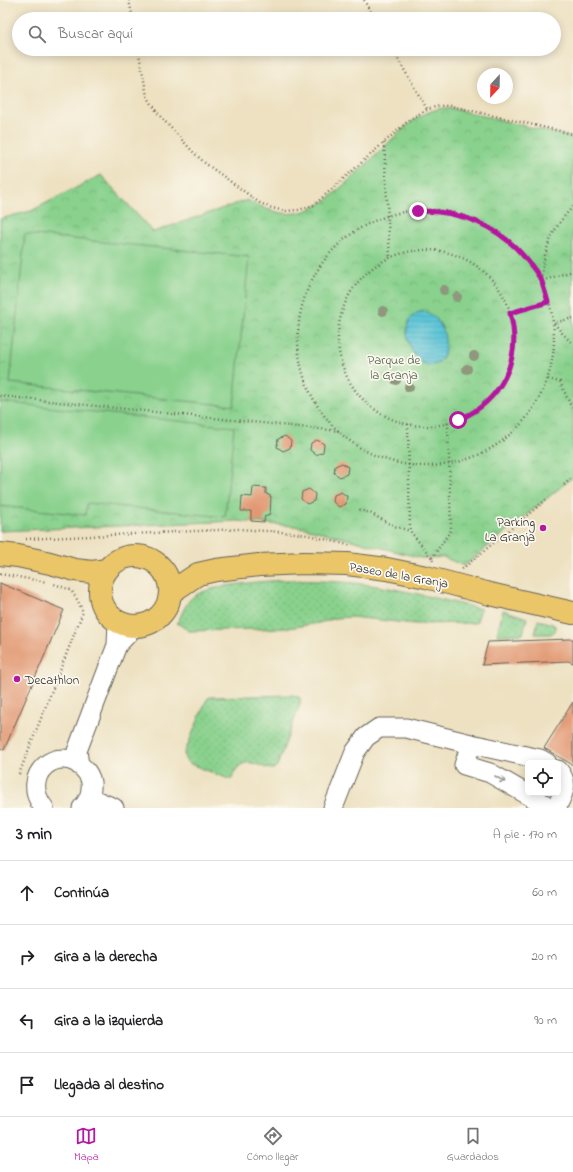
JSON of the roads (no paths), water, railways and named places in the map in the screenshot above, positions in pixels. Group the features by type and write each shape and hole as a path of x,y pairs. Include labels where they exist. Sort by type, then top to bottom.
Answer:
{"main road":[{"path":"0,554 37,560 75,570 92,572 106,570"},
{"path":"124,557 146,557 156,562 164,570 169,580 171,592 168,604 162,614 153,622 141,626 126,624 108,614 102,604 100,592 101,579 106,570 114,562 124,557"},
{"name":"Paseo de la Granja","path":"164,570 198,574 216,570 259,565 304,563 347,564 387,569 420,576 573,612"},
{"path":"75,570 91,582 100,592"},
{"name":"Paseo de la Granja","path":"171,592 198,574"}],"street":[{"path":"75,759 126,624"},
{"path":"333,808 355,752 366,737 379,728 406,728 542,760"},
{"path":"471,744 464,765 490,773 551,808"},
{"path":"75,759 86,771 90,779 92,787 86,803 114,808"},
{"path":"44,808 38,802 35,793 36,778 42,768 57,760 75,759"},
{"path":"556,808 562,797 565,784 561,774"}],"water":[{"path":"424,311 429,313 438,321 445,337 445,350 443,358 439,362 431,365 422,363 415,356 410,346 407,334 408,324 413,315"}],"place":[{"name":"Parking La Granja","path":"543,528"},
{"name":"Decathlon","path":"17,679"}],"park label":[{"name":"Parque de la Granja","path":"394,366"}]}
